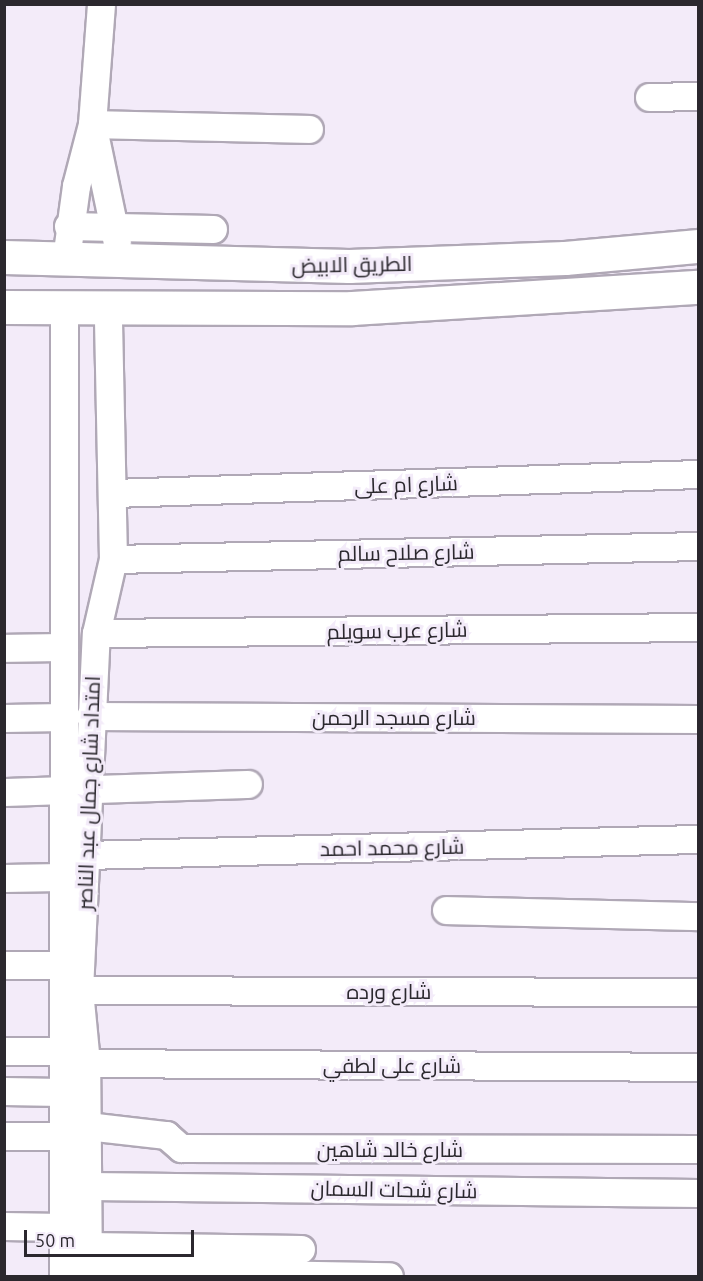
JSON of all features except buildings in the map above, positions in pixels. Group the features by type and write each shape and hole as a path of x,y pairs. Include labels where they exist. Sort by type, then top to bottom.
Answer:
{"main road":[{"name":"الطريق الابيض","path":"4,257 349,266 564,258 699,246"},
{"name":"الطريق الابيض","path":"4,307 108,310 447,304 699,287"}],"street":[{"path":"66,259 68,226 92,124 101,4"},
{"path":"650,97 699,96"},
{"path":"92,124 309,129"},
{"path":"92,124 115,228 119,261"},
{"path":"68,226 213,229"},
{"name":"امتداد شارع جمال عبد الناصر","path":"64,309 63,717 85,855 79,990 86,1063 89,1186 82,1268"},
{"name":"امتداد شارع جمال عبد الناصر","path":"82,1268 62,1227 61,877 90,716 96,633 112,559 114,493 108,310"},
{"name":"شارع ام على","path":"114,493 699,474"},
{"name":"شارع صلاح سالم","path":"112,559 699,546"},
{"name":"شارع عرب سويلم","path":"96,633 699,627"},
{"path":"4,648 63,647"},
{"name":"شارع مسجد الرحمن","path":"90,716 699,719"},
{"path":"4,718 63,717"},
{"path":"4,792 248,784"},
{"name":"شارع محمد احمد","path":"85,855 699,839"},
{"path":"4,878 61,877"},
{"path":"446,910 699,916"},
{"path":"4,965 60,965"},
{"name":"شارع ورده","path":"79,990 699,993"},
{"path":"4,1051 61,1051"},
{"name":"شارع على لطفي","path":"86,1063 699,1067"},
{"path":"4,1091 61,1092"},
{"name":"شارع خالد شاهين","path":"87,1126 166,1135 181,1149 699,1149"},
{"path":"4,1136 61,1136"},
{"name":"شارع شحات السمان","path":"89,1186 699,1193"},
{"path":"4,1226 62,1227"},
{"path":"82,1268 301,1249"},
{"path":"82,1268 389,1276"}]}
